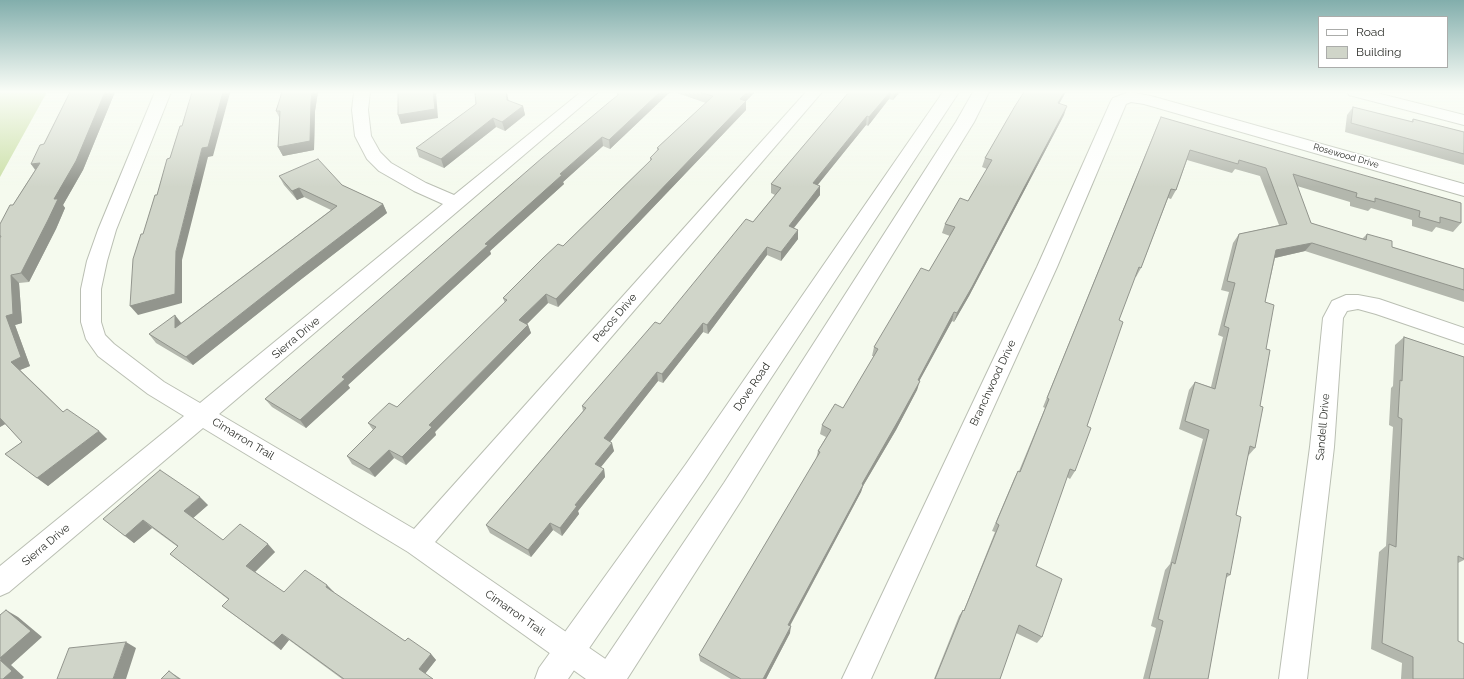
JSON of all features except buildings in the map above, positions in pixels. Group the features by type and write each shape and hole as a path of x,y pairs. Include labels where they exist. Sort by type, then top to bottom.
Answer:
{"main road":[{"name":"Dove Road","path":"550,679 691,478 930,124"},
{"path":"610,679 737,484 964,124"}],"street":[{"name":"Cimarron Trail","path":"150,124 107,230 97,262 91,289 92,322 96,339 106,350 156,388 416,544 610,679"},
{"path":"362,124 363,136 373,155 391,170 420,187 458,204"},
{"name":"Sierra Drive","path":"0,583 203,416 553,124"},
{"name":"Pecos Drive","path":"416,544 786,124"},
{"name":"Branchwood Drive","path":"856,679 1047,267 1109,124"},
{"name":"Rosewood Drive","path":"1230,124 1464,190"},
{"name":"Sandell Drive","path":"1293,679 1322,447 1333,318 1339,306 1346,302 1358,302 1379,307 1464,336"}],"green space":[{"path":"0,124 29,124 0,177"}]}
